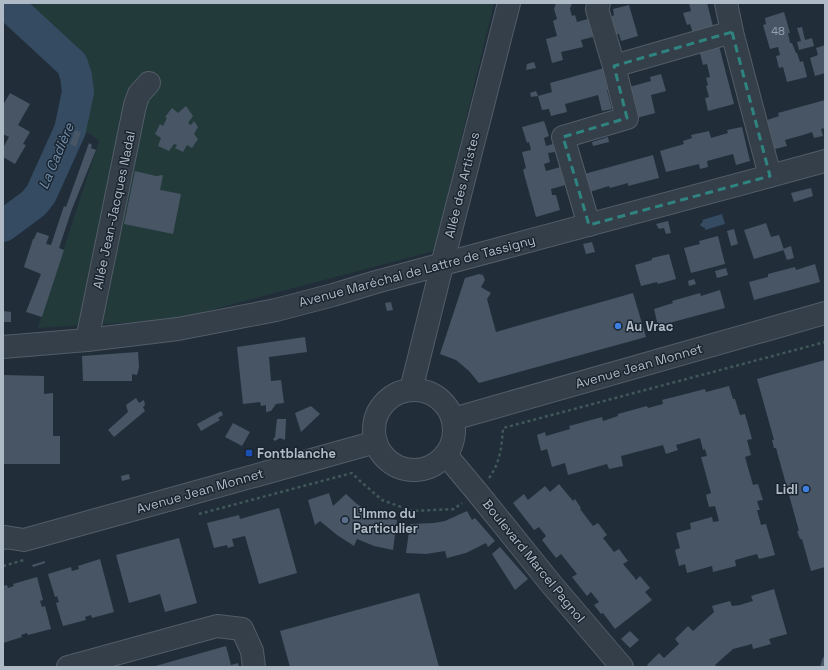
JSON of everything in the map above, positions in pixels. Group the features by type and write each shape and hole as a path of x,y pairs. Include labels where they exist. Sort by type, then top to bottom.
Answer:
{"street":[{"name":"Allée des Artistes","path":"411,390 509,3"},
{"path":"589,225 563,137 627,118 614,66 597,9 599,3"},
{"path":"726,3 732,32 770,176"},
{"path":"614,66 732,32"},
{"name":"Allée Jean-Jacques Nadal","path":"87,340 135,106 139,94 149,83"},
{"name":"Avenue Maréchal de Lattre de Tassigny","path":"3,347 87,340 178,329 276,310 825,161"},
{"name":"Avenue Jean Monnet","path":"453,419 825,313"},
{"path":"411,390 425,391 439,398 447,407 453,419 454,438 446,455 432,466 422,469 411,470 401,468 393,464 385,458 376,442 374,424 377,413 386,401 398,393 411,390"},
{"name":"Avenue Jean Monnet","path":"3,552 12,550 19,545 376,442"},
{"name":"Boulevard Marcel Pagnol","path":"446,455 552,585 622,667"},
{"path":"68,667 217,626 242,629 252,651 254,667"}],"path":[{"path":"487,480 495,467 502,449 503,428 825,342"},
{"path":"199,514 352,473 382,500 412,510 454,509 466,500"},
{"path":"3,566 19,545"}],"highlighted area":[{"path":"732,32 770,176 589,225 563,137 627,118 614,66"}],"green space":[{"path":"10,3 494,3 434,251 192,315 152,321 38,328 99,141 92,135 74,126 82,92 79,77 73,62"}],"water":[{"path":"722,214 725,224 705,230 705,228 700,225 703,221 702,220"}],"building":[{"path":"556,3 572,3 570,9 572,16 575,15 577,22 595,17 600,35 581,40 583,47 561,52 563,60 552,63 546,39 557,36 553,21 557,19 554,9"},
{"path":"689,3 707,3 714,30 694,36 690,24 687,25 683,13 691,11"},
{"path":"629,5 638,36 621,41 619,34 615,35 611,17 614,15 613,9"},
{"path":"784,12 790,33 788,33 790,43 792,43 800,62 803,61 807,77 787,82 783,67 779,68 776,56 780,55 778,47 770,49 763,25 766,24 765,18"},
{"path":"802,27 805,40 812,38 814,46 799,50 797,42 801,41 797,28"},
{"path":"825,45 825,73 815,76 810,58 818,55 816,48"},
{"path":"698,46 719,46 734,104 708,111 705,98 709,97 706,86 708,85 706,78 710,77 707,64 703,65"},
{"path":"534,62 536,68 526,70 527,64"},
{"path":"608,67 614,88 607,90 612,109 602,111 598,95 565,104 567,112 551,116 549,109 542,110 538,96 552,92 550,83"},
{"path":"661,74 666,91 651,95 655,113 637,118 629,87 651,81 650,77"},
{"path":"536,91 538,96 531,97 530,93"},
{"path":"10,93 30,104 18,125 30,132 23,144 26,145 15,164 3,157 3,148 9,137 3,134 3,105"},
{"path":"825,100 825,128 821,129 823,136 814,138 812,132 785,140 787,146 771,150 764,121 779,116 778,113"},
{"path":"186,106 193,116 188,123 191,125 194,121 198,127 194,134 198,139 192,148 187,145 183,152 175,148 177,145 174,144 169,151 158,146 161,138 155,134 160,124 163,126 167,118 165,117 172,108 178,113"},
{"path":"544,121 549,136 544,138 546,146 553,144 555,152 548,153 550,162 544,164 546,171 564,166 569,184 551,189 552,195 556,195 560,210 536,217 523,170 526,168 522,152 531,150 522,127"},
{"path":"742,127 750,161 736,165 733,154 707,161 708,167 700,169 699,164 666,172 660,151 684,144 683,141 692,138 691,135 709,131 711,138 728,133 727,130"},
{"path":"75,130 81,132 76,147 70,144"},
{"path":"608,137 609,142 593,146 592,142"},
{"path":"89,143 92,145 91,148 96,150 72,209 59,248 64,250 42,317 26,312 41,274 24,267 33,239 37,232 49,236 46,244 51,245 64,206 66,207"},
{"path":"653,155 659,178 628,186 628,183 610,188 609,186 586,193 581,175"},
{"path":"135,171 156,176 163,175 160,190 181,194 173,234 124,224"},
{"path":"811,188 813,196 794,202 791,193"},
{"path":"668,221 671,233 666,234 664,228 659,229 656,224"},
{"path":"766,223 771,237 779,235 784,250 754,259 744,230"},
{"path":"734,229 738,244 731,246 727,231"},
{"path":"718,236 725,264 691,273 684,248 700,244 699,241"},
{"path":"592,242 595,252 586,254 583,244"},
{"path":"791,246 794,258 787,260 783,249"},
{"path":"669,254 676,279 658,284 657,282 641,286 635,265 652,260 652,258"},
{"path":"815,264 820,282 754,300 749,282 768,277 768,274 795,267 796,270"},
{"path":"726,268 728,275 717,278 715,271"},
{"path":"479,274 483,275 485,280 481,287 491,293 487,299 496,332 633,293 646,337 479,383 469,371 456,360 440,354 465,278"},
{"path":"694,279 696,284 689,286 688,281"},
{"path":"720,290 725,308 658,326 654,309 673,303 672,301 700,293 701,296"},
{"path":"391,302 393,310 387,311 385,303"},
{"path":"3,311 11,312 11,322 3,322"},
{"path":"305,337 307,352 269,357 271,381 281,380 284,403 276,404 271,411 266,412 266,405 261,406 260,402 243,404 237,347"},
{"path":"138,352 139,367 137,375 132,374 132,381 83,381 82,356"},
{"name":"Lidl","path":"825,360 825,567 811,571 802,539 800,539 797,531 799,531 776,448 774,448 772,440 774,440 757,379"},
{"path":"3,375 44,376 44,394 53,393 53,436 60,436 60,464 3,464"},
{"path":"729,386 740,415 745,414 752,439 747,440 751,455 745,457 753,485 758,484 763,500 757,501 760,510 757,510 761,525 766,524 775,555 759,559 757,554 735,560 736,566 713,572 712,566 687,573 685,564 679,566 675,550 680,548 676,533 691,529 690,523 712,517 713,522 719,521 715,506 709,507 706,495 711,493 701,457 707,456 705,449 703,450 700,438 676,445 678,450 666,454 663,445 621,456 623,466 609,469 607,464 568,475 565,463 552,467 547,449 541,451 537,435 545,432 546,436 570,429 569,426 602,417 603,421 618,416 618,414 647,406 648,408 663,404 662,400 705,389 706,392"},
{"path":"136,398 139,403 144,400 145,405 143,407 145,411 114,437 108,430 128,412 126,405"},
{"path":"311,406 320,414 301,432 295,413"},
{"path":"221,411 223,415 218,418 220,420 201,431 197,424"},
{"path":"277,419 286,419 285,440 280,438 275,441 273,439 275,437"},
{"path":"233,423 250,432 242,446 225,437"},
{"path":"129,474 130,479 122,481 121,476"},
{"path":"559,484 573,501 575,499 581,508 580,509 593,526 598,523 607,535 603,538 614,552 619,549 628,561 623,564 636,580 640,576 650,588 645,592 652,600 615,629 603,613 601,614 594,605 599,602 591,592 587,596 572,577 577,574 561,554 556,558 542,540 546,536 539,527 534,530 513,503 524,494 528,500 545,486 550,492"},
{"path":"329,493 333,506 346,494 357,504 369,511 383,517 397,520 393,550 374,546 357,539 354,546 337,535 320,521 315,525 308,500"},
{"path":"279,508 297,573 259,584 245,536 232,539 234,546 228,548 227,545 214,548 207,523 239,515 240,519"},
{"path":"467,511 472,520 475,518 495,541 488,547 486,543 466,553 447,558 445,551 426,554 406,553 410,524 445,521"},
{"path":"179,538 197,603 165,612 160,594 129,603 116,555"},
{"path":"500,547 528,579 515,590 492,554"},
{"path":"100,559 114,612 92,618 91,615 85,617 86,620 63,626 56,603 59,602 57,596 55,597 48,574 71,567 72,571 79,569 78,566"},
{"path":"45,561 45,563 33,567 32,565"},
{"path":"37,577 43,600 40,601 42,607 45,606 51,629 28,635 27,633 21,635 22,637 3,643 3,586 7,585 8,588 14,586 13,584"},
{"path":"774,589 787,634 769,639 771,644 753,649 752,644 733,649 715,665 717,667 649,667 647,665 659,653 664,658 679,644 675,639 688,626 693,631 714,612 712,606 730,601 732,606 740,605 753,601 751,596"},
{"path":"419,593 439,667 290,667 280,631"},
{"path":"630,631 639,640 630,648 621,639"},
{"path":"226,646 231,665 238,663 239,667 152,667"},
{"path":"823,657 825,658 825,667 820,667"}],"waterway":[{"name":"La Cadière","path":"3,226 34,203 41,194 70,130 78,92 76,76 72,64 6,3"}],"place":[{"name":"Au Vrac","path":"618,326"},
{"name":"Fontblanche","path":"249,453"},
{"name":"Lidl","path":"806,489"},
{"name":"L'Immo du Particulier","path":"345,520"}]}
